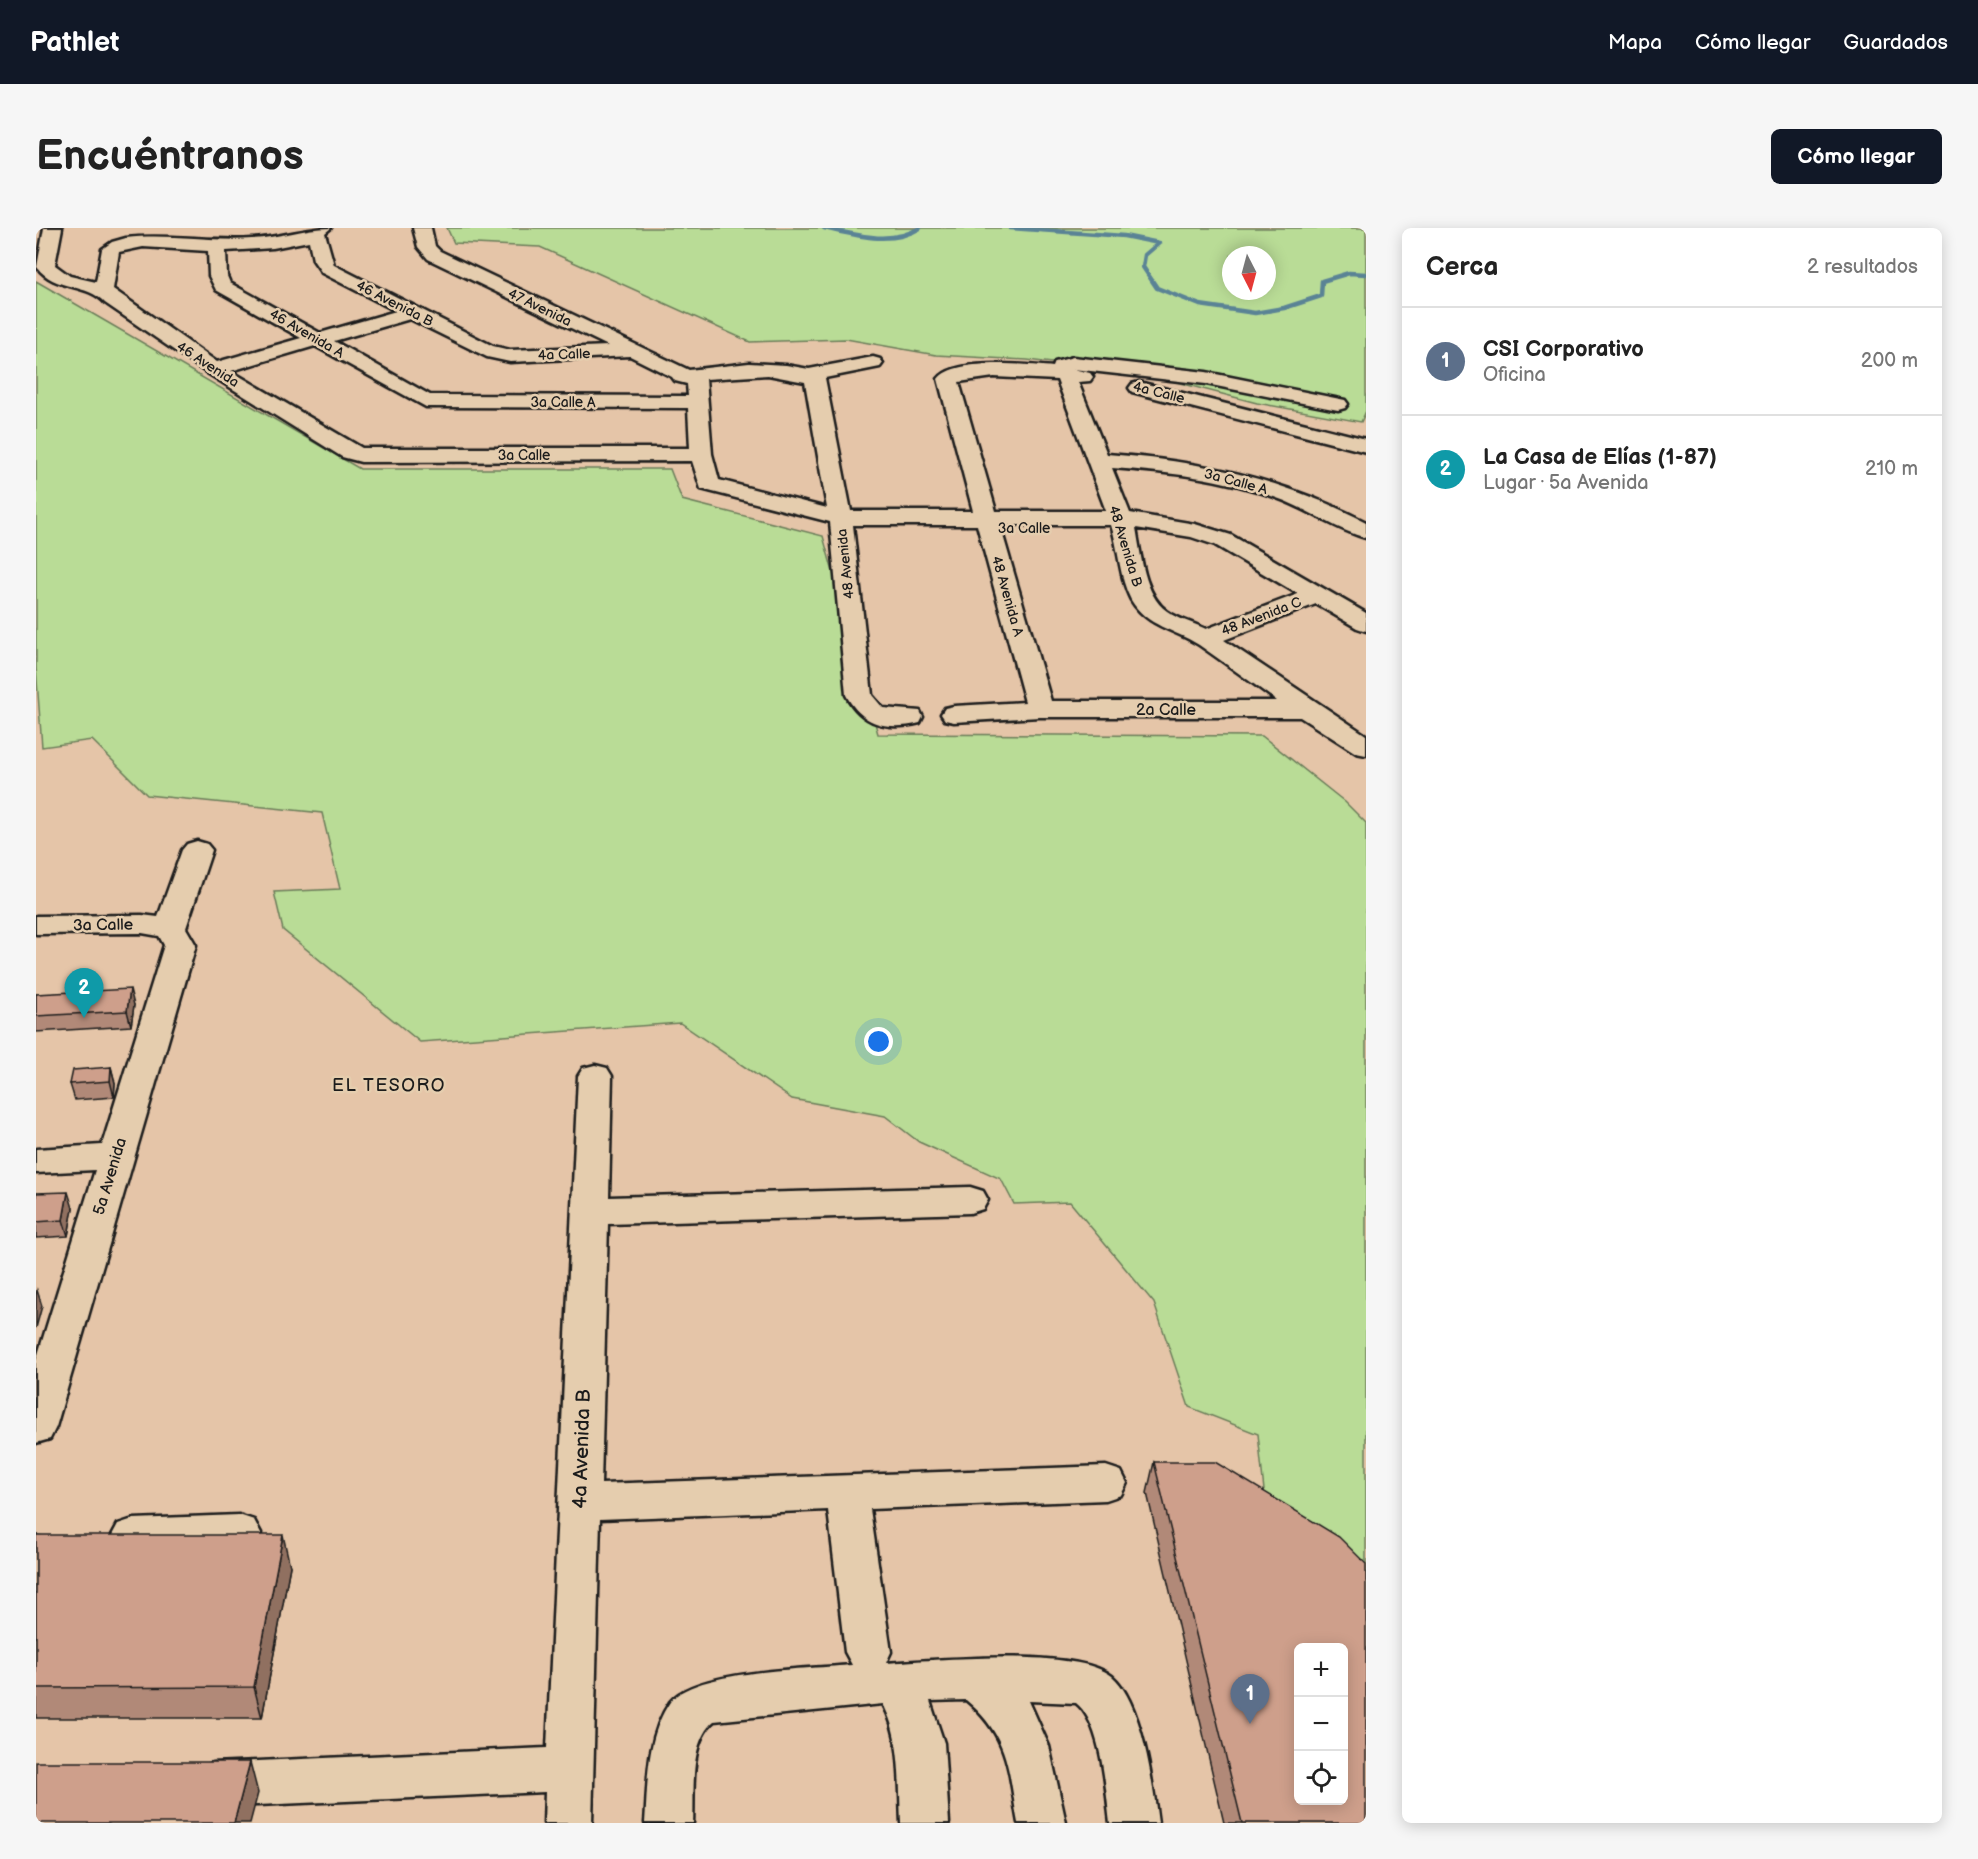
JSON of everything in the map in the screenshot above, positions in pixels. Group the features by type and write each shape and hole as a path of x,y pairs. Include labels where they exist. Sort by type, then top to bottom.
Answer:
{"street":[{"name":"47 Avenida","path":"422,228 427,247 434,255 682,375"},
{"path":"46,238 46,267 52,274 74,283 104,290 111,249 120,245 150,243 217,246 284,240 319,231"},
{"name":"46 Avenida B","path":"319,231 322,260 328,269 487,351 497,354"},
{"name":"46 Avenida A","path":"217,246 220,282 426,401"},
{"name":"46 Avenida","path":"104,290 112,299 214,369 350,452 361,455"},
{"path":"214,369 414,312"},
{"name":"4a Calle","path":"497,354 631,351"},
{"path":"682,375 773,370 810,375 873,363"},
{"path":"1065,375 1062,369 1065,364 1114,367 1288,392 1338,404"},
{"name":"4a Calle","path":"948,379 967,373 1024,372 1107,380 1296,426 1366,446"},
{"name":"3a Calle","path":"682,375 692,401 694,454 691,478 697,488 841,523 1122,523 1211,546 1366,623"},
{"name":"48 Avenida","path":"810,375 817,381 841,523 859,696 866,710 875,715 910,717"},
{"name":"48 Avenida B","path":"1065,375 1122,523 1133,572 1143,599 1159,617 1205,638 1306,709"},
{"name":"48 Avenida A","path":"948,379 1040,709"},
{"name":"3a Calle A","path":"426,401 692,401"},
{"name":"3a Calle","path":"361,455 694,454"},
{"name":"3a Calle A","path":"1097,460 1158,464 1226,476 1307,501 1366,531"},
{"name":"3a Calle","path":"1311,597 1366,637"},
{"name":"48 Avenida C","path":"1205,638 1311,597"},
{"name":"2a Calle","path":"954,714 990,714 1040,709 1306,709"},
{"path":"1306,709 1366,747"},
{"path":"170,928 197,850"},
{"name":"3a Calle","path":"36,925 142,924 170,928"},
{"name":"5a Avenida","path":"37,1417 180,945 170,928"},
{"name":"4a Avenida B","path":"568,1823 595,1076"},
{"path":"36,1161 115,1157"},
{"path":"590,1211 970,1200"},
{"path":"579,1502 1106,1483"},
{"path":"847,1493 882,1667 912,1712 920,1743 925,1823"},
{"path":"95,1538 239,1533"},
{"path":"669,1823 673,1759 684,1721 695,1707 717,1699 882,1667 972,1678 1075,1682 1097,1691 1116,1723 1127,1772 1134,1823"},
{"path":"972,1678 993,1694 1016,1721 1042,1823"},
{"path":"175,1786 569,1770"}],"green space":[{"path":"447,228 1366,228 1366,411 1361,422 1257,403 1145,374 1027,360 936,355 846,339 750,342 540,247 454,243"},
{"path":"36,281 360,469 670,469 682,500 823,536 878,734 1262,736 1345,802 1366,823 1366,1580 1266,1509 1258,1434 1189,1407 1154,1303 1070,1202 1014,1204 1001,1179 919,1142 885,1116 792,1099 680,1023 420,1042 283,930 274,892 340,889 322,813 147,795 92,740 42,747 36,667"}],"building":[{"path":"130,989 127,1011 36,1016 36,994"},
{"path":"111,1067 110,1081 70,1084 73,1070"},
{"path":"68,1192 63,1220 36,1222 36,1193"},
{"path":"1154,1462 1215,1462 1339,1537 1366,1564 1366,1823 1242,1823"},
{"path":"36,1535 283,1535 254,1687 36,1688"},
{"path":"36,1762 250,1762 234,1823 36,1823"}],"waterway":[{"path":"824,228 860,236 885,238 897,237 920,228"},
{"path":"1010,228 1124,236 1159,243 1145,255 1143,267 1157,288 1200,305 1255,313 1284,308 1321,296 1322,281 1349,273 1366,274"}],"place":[{"name":"La Casa de Elías (1-87)","path":"84,1018"},
{"name":"CSI Corporativo","path":"1250,1724"}],"district":[{"name":"EL TESORO","path":"389,1085"}]}
